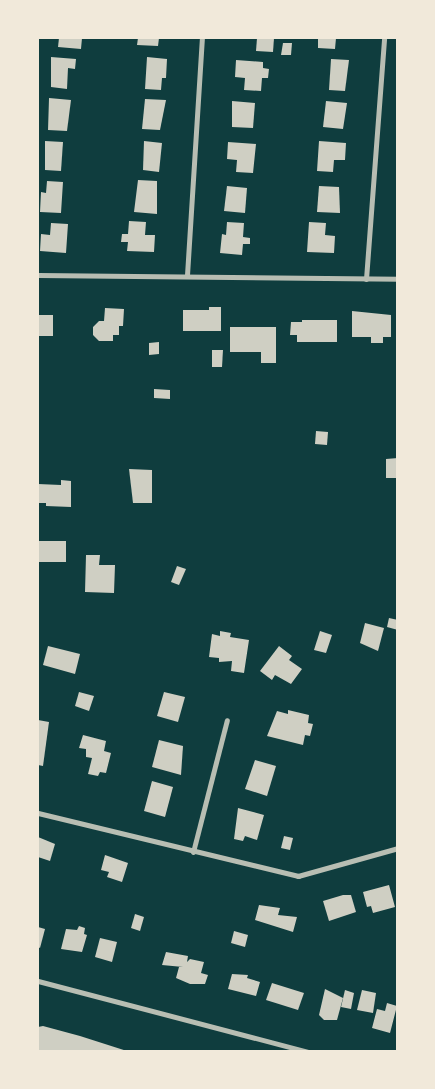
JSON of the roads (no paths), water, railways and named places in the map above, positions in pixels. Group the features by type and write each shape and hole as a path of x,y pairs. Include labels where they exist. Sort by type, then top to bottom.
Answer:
{"street":[{"path":"187,275 202,38"},
{"path":"366,279 384,38"},
{"path":"38,275 187,275 398,279"},
{"path":"193,852 227,720"},
{"path":"38,813 298,876 398,848"},
{"path":"38,981 308,1052"}]}
